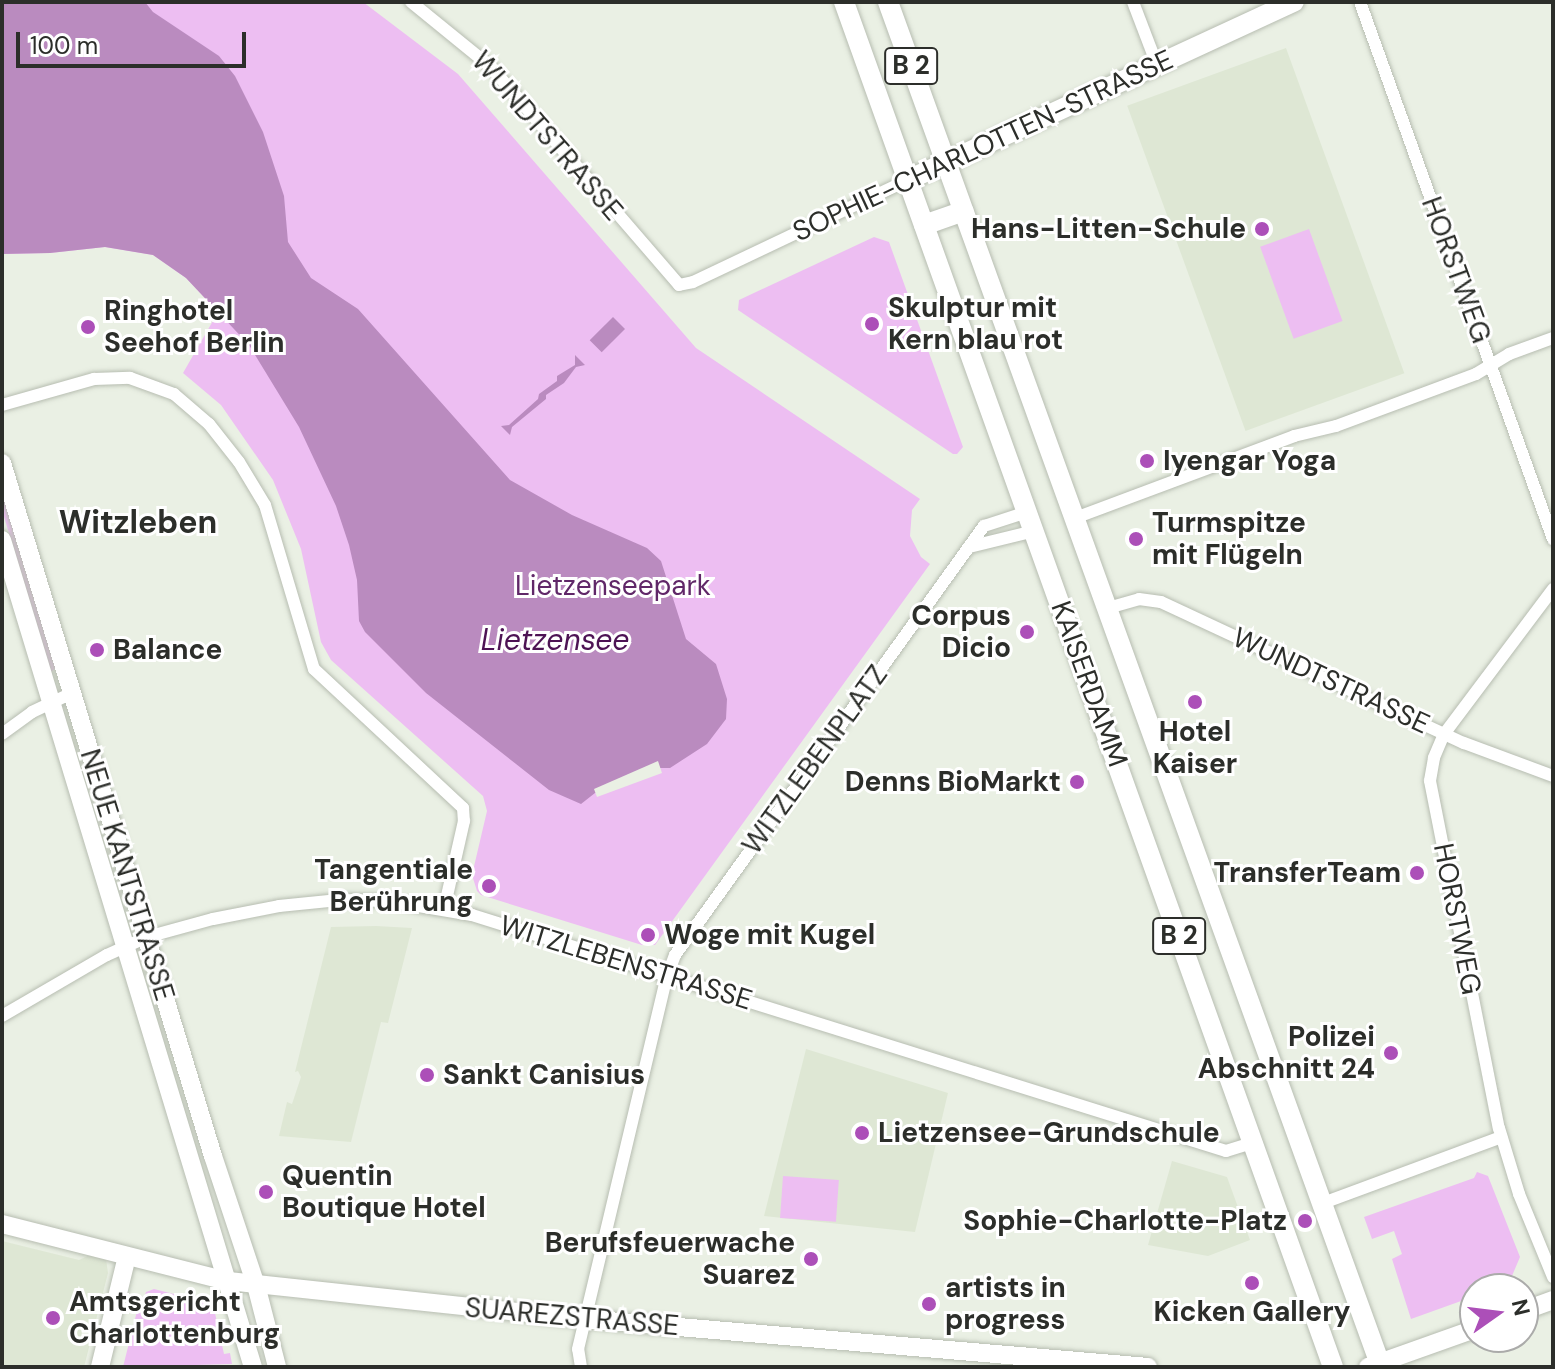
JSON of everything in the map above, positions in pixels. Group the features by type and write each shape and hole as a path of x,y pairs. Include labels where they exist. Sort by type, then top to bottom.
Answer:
{"main road":[{"name":"KAISERDAMM","path":"844,2 1333,1367"},
{"name":"KAISERDAMM","path":"888,2 1323,1203"},
{"name":"SOPHIE-CHARLOTTEN-STRASSE","path":"908,180 1294,2"},
{"path":"924,225 964,211"},
{"name":"NEUE KANTSTRASSE","path":"2,463 256,1285 277,1367"},
{"name":"NEUE KANTSTRASSE","path":"2,540 253,1367"},
{"name":"B 2","path":"1323,1203 1376,1366"},
{"name":"SUAREZSTRASSE","path":"2,1224 228,1281 256,1285 585,1319 1148,1367"},
{"path":"100,1367 127,1256"},
{"path":"1376,1366 1459,1335"}],"street":[{"name":"WUNDTSTRASSE","path":"411,2 491,67 673,281"},
{"path":"1133,2 1157,65"},
{"name":"HORSTWEG","path":"1361,4 1553,539"},
{"name":"SOPHIE-CHARLOTTEN-STRASSE","path":"673,281 679,285 693,282 908,180"},
{"path":"1075,518 1294,436 1336,426 1553,338"},
{"path":"2,405 94,379 130,378 174,394 209,424 239,462 265,505 314,669 463,808 464,821 444,909"},
{"path":"969,547 1031,521"},
{"name":"WITZLEBENPLATZ","path":"581,1367 578,1349 667,976 675,955 984,526 1031,521"},
{"name":"HORSTWEG","path":"1553,589 1444,734 1434,758 1432,793 1501,1137 1519,1194 1553,1276"},
{"name":"WUNDTSTRASSE","path":"1108,608 1139,599 1161,602 1444,734 1524,769 1553,776"},
{"path":"2,734 72,693"},
{"name":"WITZLEBENSTRASSE","path":"2,1016 147,937 213,919 279,906 389,901 444,909 1226,1151 1252,1143"},
{"path":"1323,1203 1501,1137"}],"shaded area":[{"name":"Hans-Litten-Schule","path":"1286,48 1404,373 1246,431 1127,106"},
{"path":"331,927 412,928 388,1023 381,1022 351,1142 279,1136 287,1102 292,1104 301,1077 298,1071 295,1072"},
{"name":"Lietzensee-Grundschule","path":"806,1049 948,1093 915,1232 764,1216"},
{"path":"1172,1161 1227,1177 1250,1240 1208,1256 1148,1245"},
{"path":"2,1241 79,1260 94,1253 106,1259 108,1273 84,1367 2,1367"}],"green space":[{"name":"Lietzenseepark","path":"2,2 363,2 458,74 696,348 920,499 912,510 910,536 921,557 930,564 655,945 642,945 481,895 477,891 472,875 487,811 483,796 331,660 321,642 301,549 273,480 221,405 183,373 218,312 186,278 153,255 105,247 2,254"},
{"path":"1309,229 1343,321 1294,339 1260,247"},
{"path":"874,237 889,242 963,447 957,454 738,310 739,300"},
{"path":"2,488 57,667 51,672 2,510"},
{"path":"1477,1172 1488,1176 1520,1257 1513,1273 1459,1273 1459,1302 1411,1319 1392,1259 1402,1254 1394,1231 1372,1239 1364,1217 1474,1178"},
{"path":"783,1176 839,1180 836,1222 780,1218"},
{"path":"154,1289 213,1304 224,1354 230,1353 232,1364 123,1367 137,1311 140,1311 146,1292"}],"water":[{"name":"Lietzensee","path":"2,2 145,2 153,12 219,56 235,76 263,132 284,196 288,242 311,278 358,309 510,480 572,515 647,548 661,561 686,639 716,664 727,699 726,719 707,744 670,768 659,768 595,793 581,804 549,790 426,693 365,632 359,621 357,580 349,545 336,506 299,427 249,345 186,278 153,255 105,247 2,254"},
{"path":"613,317 625,329 602,352 590,340"},
{"path":"575,355 585,365 576,367 564,383 546,395 546,399 512,427 510,435 501,426 509,425 538,399 539,394 557,381 557,376 575,365"}],"pier":[{"path":"658,761 662,773 597,797 594,789"}],"place":[{"name":"Hans-Litten-Schule","path":"1262,229"},
{"name":"Skulptur mit Kern blau rot","path":"872,324"},
{"name":"Ringhotel Seehof Berlin","path":"88,327"},
{"name":"Iyengar Yoga","path":"1147,461"},
{"name":"Turmspitze mit Flügeln","path":"1136,539"},
{"name":"Corpus Dicio","path":"1027,632"},
{"name":"Balance","path":"97,650"},
{"name":"Hotel Kaiser","path":"1195,702"},
{"name":"Denns BioMarkt","path":"1077,782"},
{"name":"TransferTeam","path":"1417,873"},
{"name":"Tangentiale Berührung","path":"489,886"},
{"name":"Woge mit Kugel","path":"648,935"},
{"name":"Polizei Abschnitt 24","path":"1391,1053"},
{"name":"Sankt Canisius","path":"427,1075"},
{"name":"Lietzensee-Grundschule","path":"862,1133"},
{"name":"Quentin Boutique Hotel","path":"266,1192"},
{"name":"Sophie-Charlotte-Platz","path":"1305,1221"},
{"name":"Berufsfeuerwache Suarez","path":"811,1259"},
{"name":"Kicken Gallery","path":"1252,1283"},
{"name":"artists in progress","path":"929,1304"},
{"name":"Amtsgericht Charlottenburg","path":"53,1318"}],"district":[{"name":"Witzleben","path":"138,522"}]}
